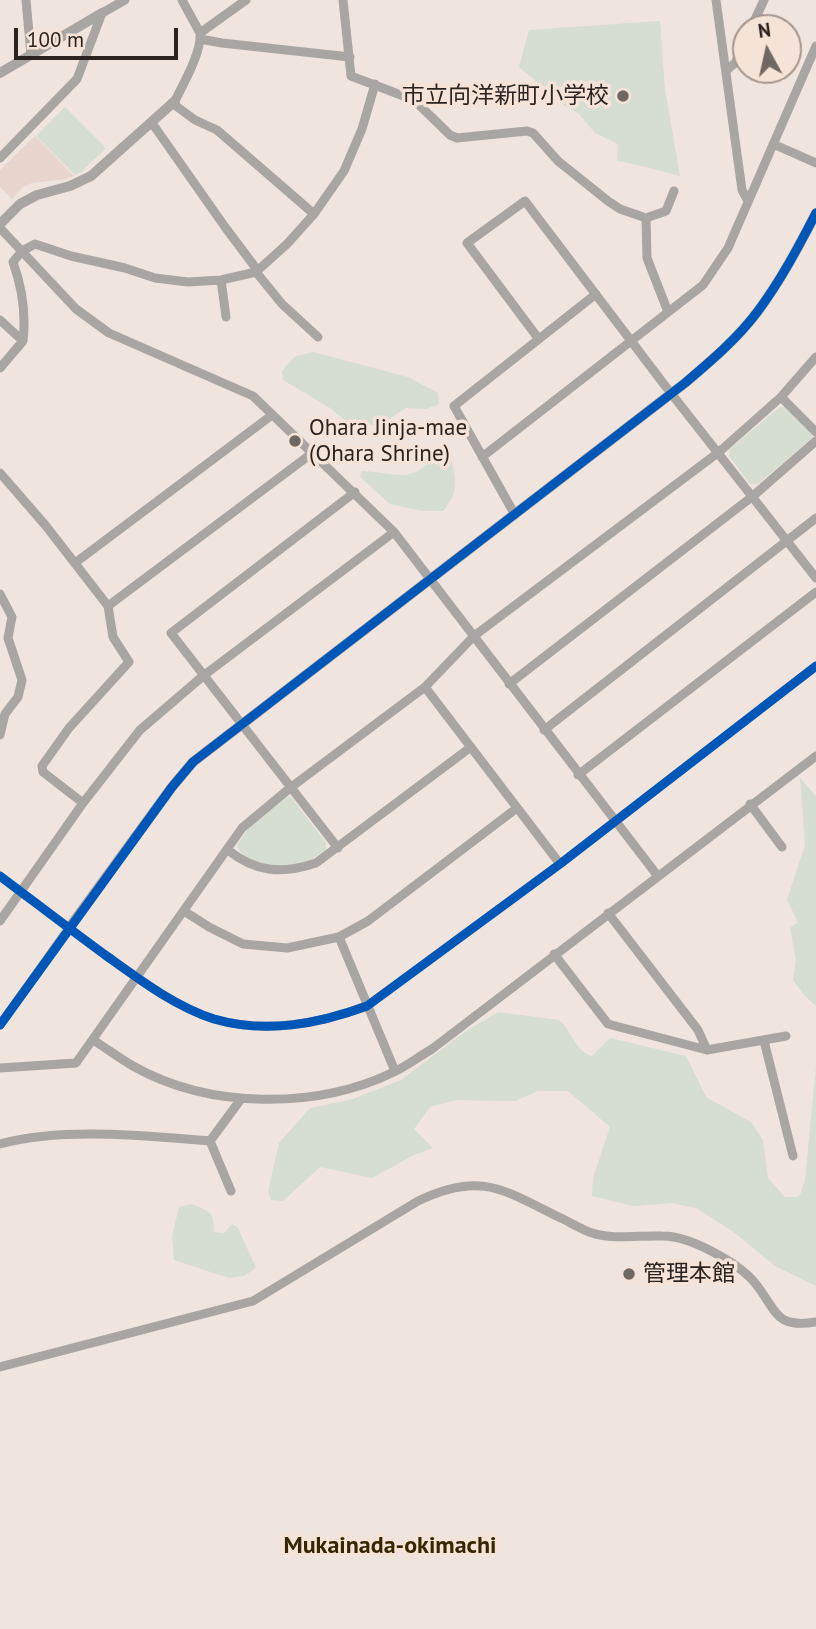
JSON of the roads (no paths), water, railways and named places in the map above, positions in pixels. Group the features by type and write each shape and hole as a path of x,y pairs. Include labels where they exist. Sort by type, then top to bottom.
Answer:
{"street":[{"path":"26,0 31,55"},
{"path":"0,73 125,0"},
{"path":"182,0 200,36 222,43 350,57"},
{"path":"246,0 200,36 190,70 173,102 152,123 91,176 70,186 37,195 20,204 0,226 76,309 109,333 254,396 311,454 355,492 394,532 657,875"},
{"path":"343,0 351,76 414,100 450,135 457,138 527,131 533,133 558,160 608,201 620,209 646,218 666,211 674,191"},
{"path":"716,0 742,190 748,201"},
{"path":"0,158 77,79 102,13"},
{"path":"482,457 703,285 728,248 816,46"},
{"path":"726,71 732,66"},
{"path":"0,368 23,341 22,300 13,262 22,251 35,244 155,278 188,282 257,272 314,214 344,171 375,84"},
{"path":"173,102 194,120 217,130 314,214"},
{"path":"152,123 257,272 282,304 318,337"},
{"path":"773,144 816,163"},
{"path":"538,338 467,243 526,201 671,393 816,578"},
{"path":"0,1025 172,787 193,762 515,515 713,358 757,313 781,277 816,213"},
{"path":"646,218 647,258 668,312"},
{"path":"221,279 226,317"},
{"path":"515,515 454,406 596,294"},
{"path":"0,320 23,341"},
{"path":"0,1068 76,1063 242,828 290,788 425,687 474,636 719,452 781,397 816,357"},
{"path":"781,397 816,432"},
{"path":"75,563 272,415"},
{"path":"509,684 752,496 816,441"},
{"path":"108,606 311,454"},
{"path":"0,473 108,606 113,637 129,662 69,728 42,766 43,772 83,803"},
{"path":"338,848 171,633 355,492"},
{"path":"544,730 816,518"},
{"path":"0,921 83,803 140,730 203,676 394,532"},
{"path":"578,775 816,592"},
{"path":"0,594 12,617 8,638 22,680 18,697 5,714 0,735"},
{"path":"0,876 136,978 174,1001 214,1019 254,1026 298,1025 339,1016 367,1006 561,864 816,666"},
{"path":"425,687 561,864"},
{"path":"228,850 253,867 270,871 301,868 316,863 471,747"},
{"path":"93,1040 135,1067 178,1085 241,1100 298,1098 336,1091 395,1071 432,1049 816,756"},
{"path":"750,804 782,846"},
{"path":"184,911 243,944 287,948 339,937 368,921 517,808"},
{"path":"608,913 698,1030 707,1050"},
{"path":"339,937 395,1071"},
{"path":"554,954 608,1024 707,1050 786,1036"},
{"path":"764,1041 793,1156"},
{"path":"210,1141 241,1100"},
{"path":"0,1144 18,1139 111,1134 210,1141"},
{"path":"210,1141 231,1191"},
{"path":"0,1367 253,1301 418,1201 441,1190 468,1184 491,1186 509,1193 594,1234 626,1237 665,1235 696,1244 723,1257 754,1282 776,1317 799,1325 816,1322"}],"place":[{"name":"市立向洋新町小学校","path":"623,96"},
{"name":"Ohara Jinja-mae (Ohara Shrine)","path":"295,441"},
{"name":"管理本館","path":"629,1274"}],"district":[{"name":"Mukainada-okimachi","path":"390,1546"}]}
